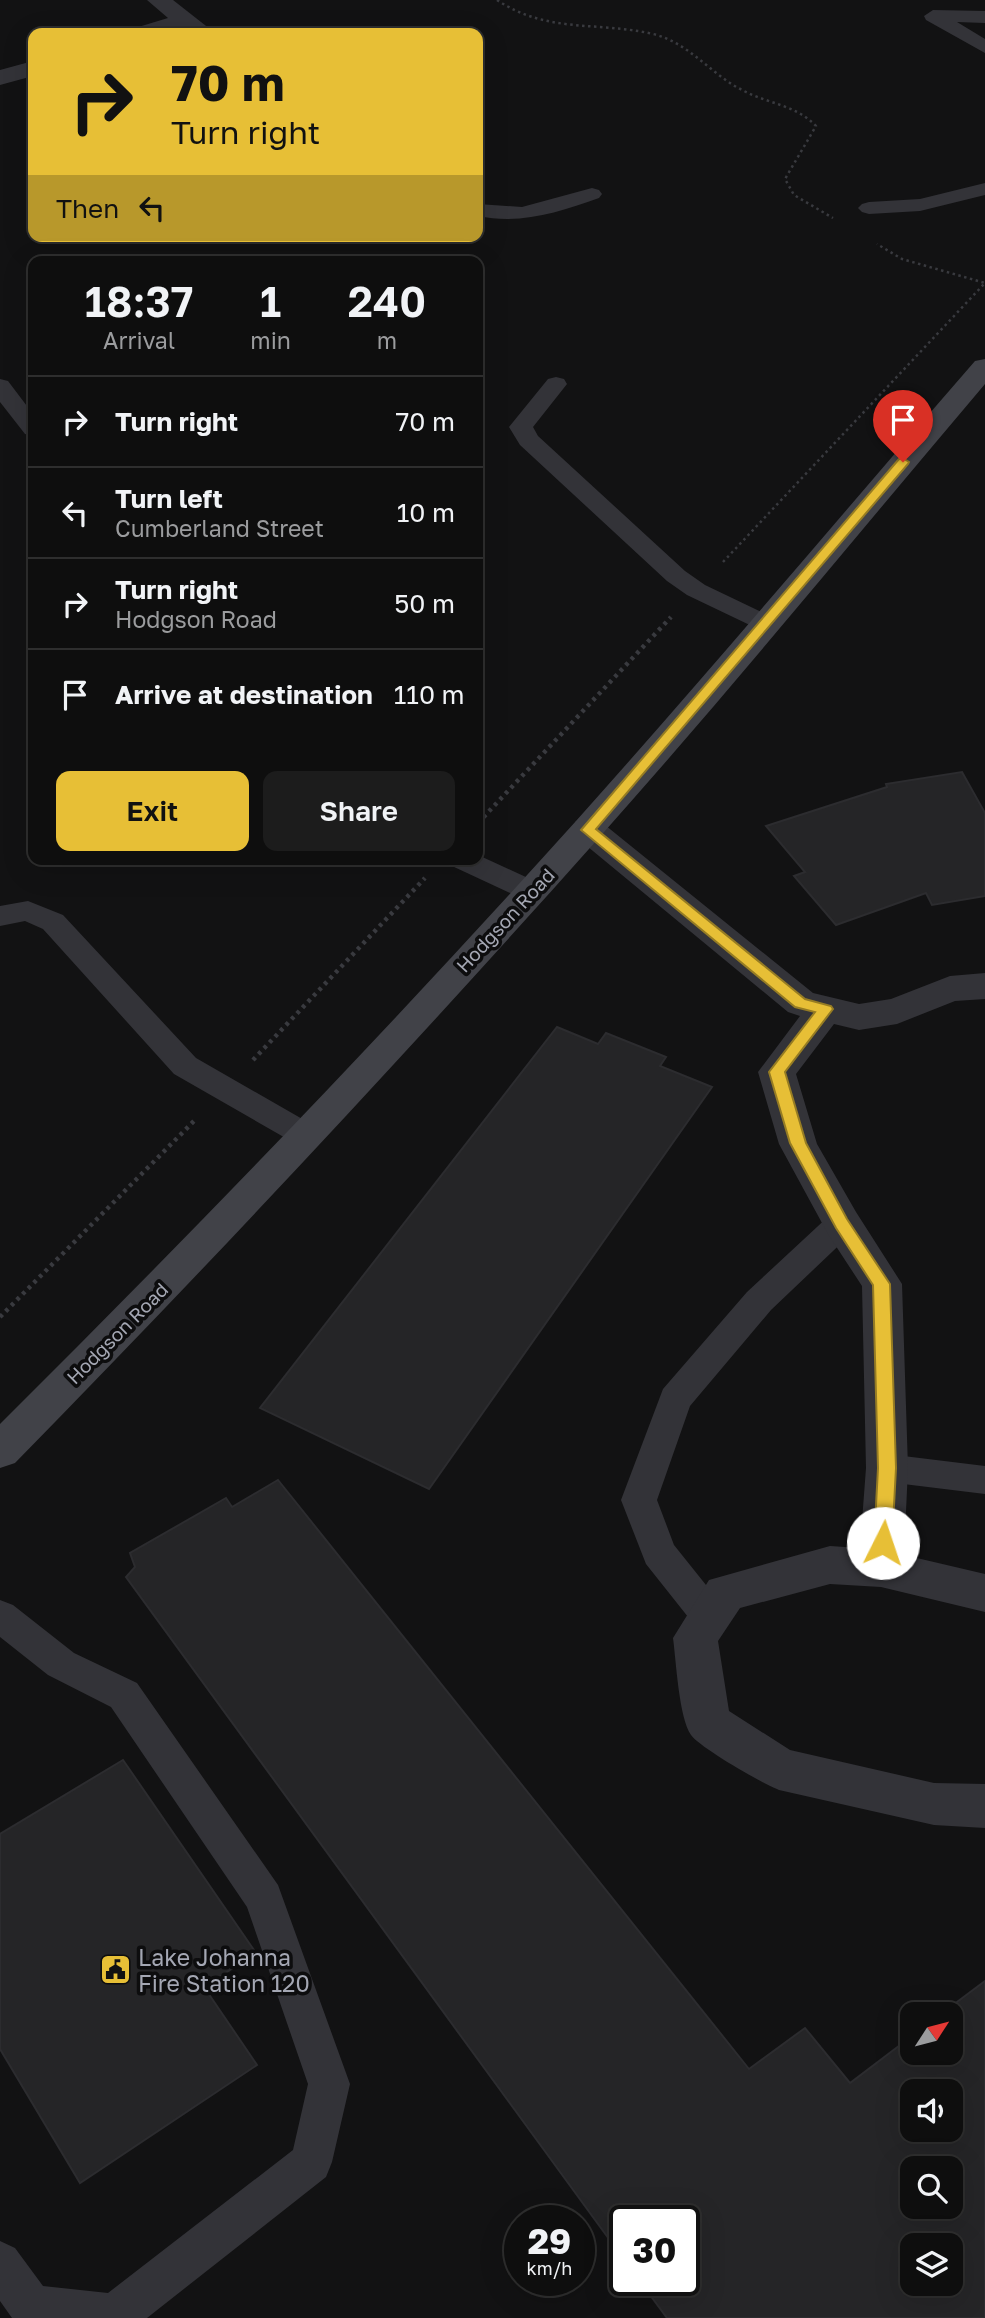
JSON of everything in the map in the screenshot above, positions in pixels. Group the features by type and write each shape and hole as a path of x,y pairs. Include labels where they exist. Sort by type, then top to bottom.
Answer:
{"main road":[{"name":"Hodgson Road","path":"0,1451 160,1290 307,1136 588,830 985,367"}],"street":[{"path":"158,0 194,27"},
{"path":"0,78 28,70"},
{"path":"588,830 801,1003 859,1017 897,1011 950,989 985,986"},
{"path":"825,1009 777,1072 798,1143 842,1223 882,1284 887,1468 881,1568"},
{"path":"985,1593 881,1568 830,1565 725,1593 695,1638 709,1723 779,1769 934,1804 985,1806"}],"lane":[{"path":"985,17 933,16 985,47"},
{"path":"869,208 920,205 985,189"},
{"path":"483,211 494,214 531,214 592,194"},
{"path":"556,384 521,427 528,440 676,576 696,590 765,623"},
{"path":"0,386 28,422"},
{"path":"475,865 531,891"},
{"path":"0,916 28,911 53,922 186,1066 307,1136"},
{"path":"709,1616 659,1553 639,1500 675,1399 760,1301 842,1223"},
{"path":"887,1468 985,1480"},
{"path":"0,1616 61,1664 124,1695 264,1898 328,2084 311,2162 114,2316 31,2306 0,2263"}],"path":[{"path":"497,0 530,19 566,26 623,28 657,35 685,46 700,57 715,75 745,93 807,114 816,126 785,179 794,195 842,223"},
{"path":"483,817 985,283 902,259 866,237"},
{"path":"247,1066 431,871"},
{"path":"0,1317 194,1121"}],"building":[{"path":"962,772 985,813 985,896 932,905 926,893 836,925 794,876 805,872 766,826 887,787 886,784"},
{"path":"557,1027 598,1044 606,1033 666,1057 660,1066 712,1087 429,1489 260,1408"},
{"path":"278,1480 749,2069 805,2028 850,2083 900,2045 900,2065 963,2065 963,2002 957,2002 985,1981 985,2318 667,2318 651,2296 700,2296 700,2205 609,2205 609,2239 595,2220 595,2205 584,2205 126,1577 135,1567 130,1553 226,1498 232,1507"},
{"name":"Lake Johanna Fire Station 120","path":"123,1760 256,1953 204,1987 257,2065 80,2183 0,2049 0,1834"}],"place":[{"name":"Lake Johanna Fire Station 120","path":"115,1970"}],"route":[{"path":"883,1543 887,1468 882,1284 842,1223 798,1143 777,1072 825,1009 801,1003 588,830 903,462"}]}
